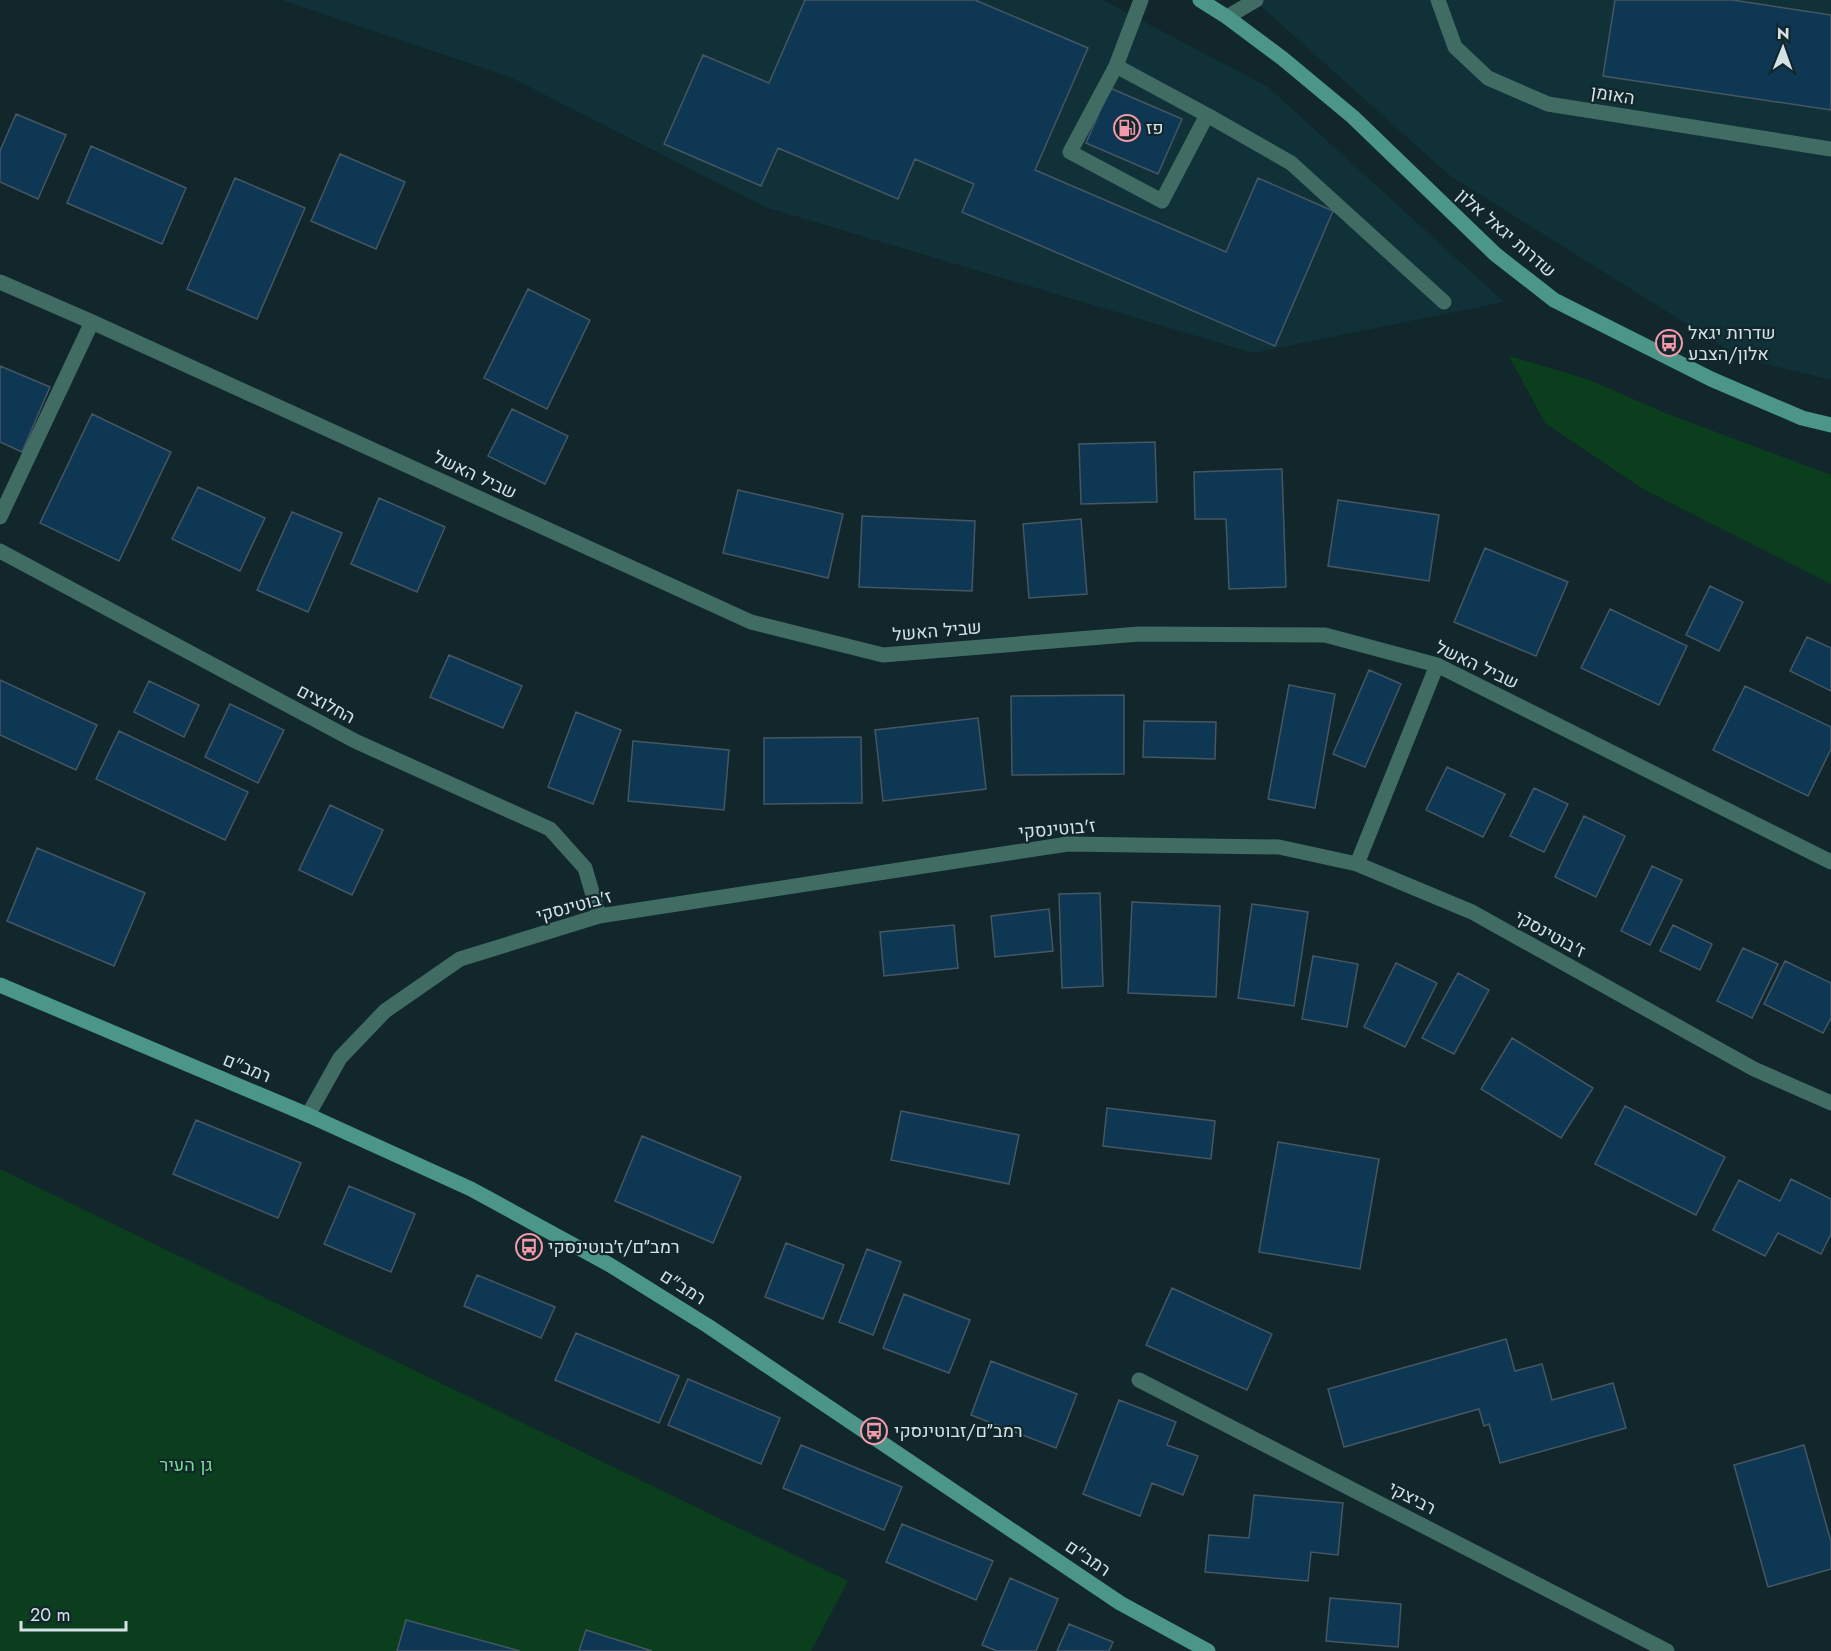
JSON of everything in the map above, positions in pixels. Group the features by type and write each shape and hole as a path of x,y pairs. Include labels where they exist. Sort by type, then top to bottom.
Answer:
{"street":[{"path":"1141,0 1116,66 1070,152 1162,201 1208,115"},
{"name":"שדרות יגאל אלון","path":"1200,0 1282,58 1353,117 1495,254 1554,300 1711,379 1802,418 1831,425"},
{"path":"1227,17 1256,0"},
{"name":"האומן","path":"1438,0 1455,46 1488,78 1548,104 1831,149"},
{"path":"1116,66 1291,163 1444,302"},
{"name":"שביל האשל","path":"0,282 93,322 751,622 883,655 1139,634 1325,634 1437,664 1831,862"},
{"path":"0,517 93,322"},
{"name":"החלוצים","path":"0,551 355,741 550,829 585,868 599,916"},
{"path":"1357,864 1437,664"},
{"name":"ז'בוטינסקי","path":"308,1115 340,1058 385,1011 460,960 599,916 1068,844 1279,847 1357,864 1472,912 1754,1069 1831,1103"},
{"name":"רמב\"ם","path":"0,985 308,1115 471,1189 610,1265 708,1326 1120,1603 1208,1651"},
{"name":"רביצקי","path":"1139,1380 1667,1651"}],"shaded area":[{"path":"282,0 1103,0 1268,87 1504,302 1253,353 765,207 510,77"},
{"path":"1254,0 1831,0 1831,380 1741,358 1449,175"}],"green space":[{"path":"1509,356 1587,379 1665,413 1831,475 1831,584 1643,489 1545,423"},
{"name":"גן העיר","path":"0,1169 848,1581 811,1651 0,1651"}],"building":[{"path":"805,0 975,0 1088,48 1035,170 1226,252 1258,178 1333,211 1275,346 962,212 974,184 915,159 898,199 778,148 761,186 664,144 703,55 769,83"},
{"path":"1615,0 1733,0 1831,15 1831,110 1603,76"},
{"path":"1110,88 1182,119 1158,174 1086,143"},
{"path":"16,114 66,135 38,199 0,182 0,151"},
{"path":"91,146 186,188 162,244 67,203"},
{"path":"340,154 405,182 376,249 311,221"},
{"path":"235,178 305,208 257,319 187,289"},
{"path":"528,289 590,320 547,409 484,378"},
{"path":"0,366 50,387 22,452 0,442"},
{"path":"512,409 568,436 545,484 488,456"},
{"path":"92,414 171,452 119,561 40,523"},
{"path":"1155,442 1157,502 1081,504 1079,444"},
{"path":"1282,469 1286,587 1229,589 1226,519 1195,519 1194,472"},
{"path":"198,487 265,518 240,571 172,539"},
{"path":"738,490 843,514 828,578 723,553"},
{"path":"379,498 445,527 417,592 351,564"},
{"path":"1338,500 1439,515 1429,581 1328,566"},
{"path":"292,512 342,533 308,612 257,590"},
{"path":"862,516 975,521 972,591 859,587"},
{"path":"1081,519 1087,594 1029,598 1023,524"},
{"path":"1485,548 1568,582 1536,656 1454,622"},
{"path":"1710,586 1743,602 1719,651 1686,635"},
{"path":"1610,609 1687,646 1659,705 1581,668"},
{"path":"1807,637 1831,648 1831,691 1790,671"},
{"path":"449,655 522,686 503,728 430,697"},
{"path":"1369,670 1401,684 1365,767 1333,754"},
{"path":"0,680 97,725 76,770 0,735"},
{"path":"149,681 199,705 184,737 134,712"},
{"path":"1289,685 1335,694 1315,808 1268,799"},
{"path":"1745,686 1831,727 1831,749 1808,796 1713,750"},
{"path":"1124,695 1124,774 1012,775 1011,696"},
{"path":"230,704 284,730 258,783 205,757"},
{"path":"576,712 621,730 593,804 548,787"},
{"path":"978,718 986,789 883,801 875,730"},
{"path":"1144,721 1216,722 1215,759 1143,757"},
{"path":"119,731 248,792 225,840 96,779"},
{"path":"861,737 862,803 764,804 764,738"},
{"path":"633,741 729,750 724,810 628,801"},
{"path":"1447,767 1505,794 1483,837 1426,810"},
{"path":"1534,788 1568,804 1544,852 1510,836"},
{"path":"330,805 383,830 352,895 299,870"},
{"path":"1584,816 1625,836 1596,897 1555,877"},
{"path":"37,848 145,893 114,966 7,921"},
{"path":"1652,866 1682,880 1650,945 1621,931"},
{"path":"1100,893 1103,986 1062,988 1059,894"},
{"path":"1132,902 1220,906 1216,997 1128,993"},
{"path":"1252,904 1308,912 1294,1006 1238,998"},
{"path":"1049,909 1053,951 995,957 991,916"},
{"path":"954,925 958,968 884,976 880,932"},
{"path":"1673,925 1712,944 1700,970 1660,951"},
{"path":"1743,948 1778,964 1752,1018 1717,1001"},
{"path":"1313,956 1358,964 1347,1027 1302,1019"},
{"path":"1785,961 1831,983 1831,1018 1823,1033 1764,1004"},
{"path":"1396,963 1437,983 1405,1047 1364,1027"},
{"path":"1458,973 1489,990 1454,1054 1422,1038"},
{"path":"1512,1038 1593,1088 1561,1138 1481,1089"},
{"path":"1625,1106 1725,1157 1696,1215 1595,1164"},
{"path":"1107,1108 1215,1121 1211,1159 1103,1146"},
{"path":"901,1111 1019,1135 1009,1184 891,1160"},
{"path":"196,1120 301,1163 278,1218 173,1174"},
{"path":"642,1136 741,1177 713,1243 615,1201"},
{"path":"1278,1142 1379,1159 1360,1269 1259,1252"},
{"path":"1791,1179 1831,1199 1831,1234 1821,1254 1778,1233 1765,1256 1713,1230 1739,1180 1780,1201"},
{"path":"349,1186 415,1214 391,1272 324,1244"},
{"path":"786,1243 844,1265 823,1319 765,1297"},
{"path":"867,1249 901,1262 873,1335 839,1322"},
{"path":"477,1275 555,1307 541,1338 464,1306"},
{"path":"1172,1288 1272,1334 1247,1390 1146,1345"},
{"path":"904,1294 970,1320 949,1373 883,1348"},
{"path":"576,1333 679,1376 659,1423 555,1380"},
{"path":"1506,1339 1515,1371 1542,1364 1552,1400 1613,1383 1626,1428 1500,1463 1489,1424 1484,1426 1479,1409 1344,1447 1328,1389"},
{"path":"991,1361 1077,1394 1056,1448 971,1415"},
{"path":"688,1379 780,1418 761,1464 668,1425"},
{"path":"1119,1400 1176,1422 1167,1445 1198,1456 1183,1495 1152,1483 1140,1516 1083,1494"},
{"path":"801,1445 902,1487 884,1530 783,1488"},
{"path":"1804,1445 1831,1542 1831,1569 1768,1587 1734,1465"},
{"path":"1254,1495 1343,1503 1338,1555 1311,1552 1308,1581 1205,1572 1209,1535 1249,1538"},
{"path":"902,1524 993,1561 976,1600 886,1562"},
{"path":"1010,1578 1058,1599 1036,1651 997,1651 982,1645"},
{"path":"1330,1598 1401,1604 1398,1647 1326,1641"},
{"path":"406,1620 520,1651 397,1651"},
{"path":"1069,1624 1113,1642 1109,1651 1057,1651"},
{"path":"586,1630 652,1651 579,1651"}],"place":[{"name":"פז","path":"1127,128"},
{"name":"שדרות יגאל אלון/הצבע","path":"1669,343"},
{"name":"רמב״ם/ז׳בוטינסקי","path":"529,1247"},
{"name":"רמב״ם/זבוטינסקי","path":"874,1431"}]}
